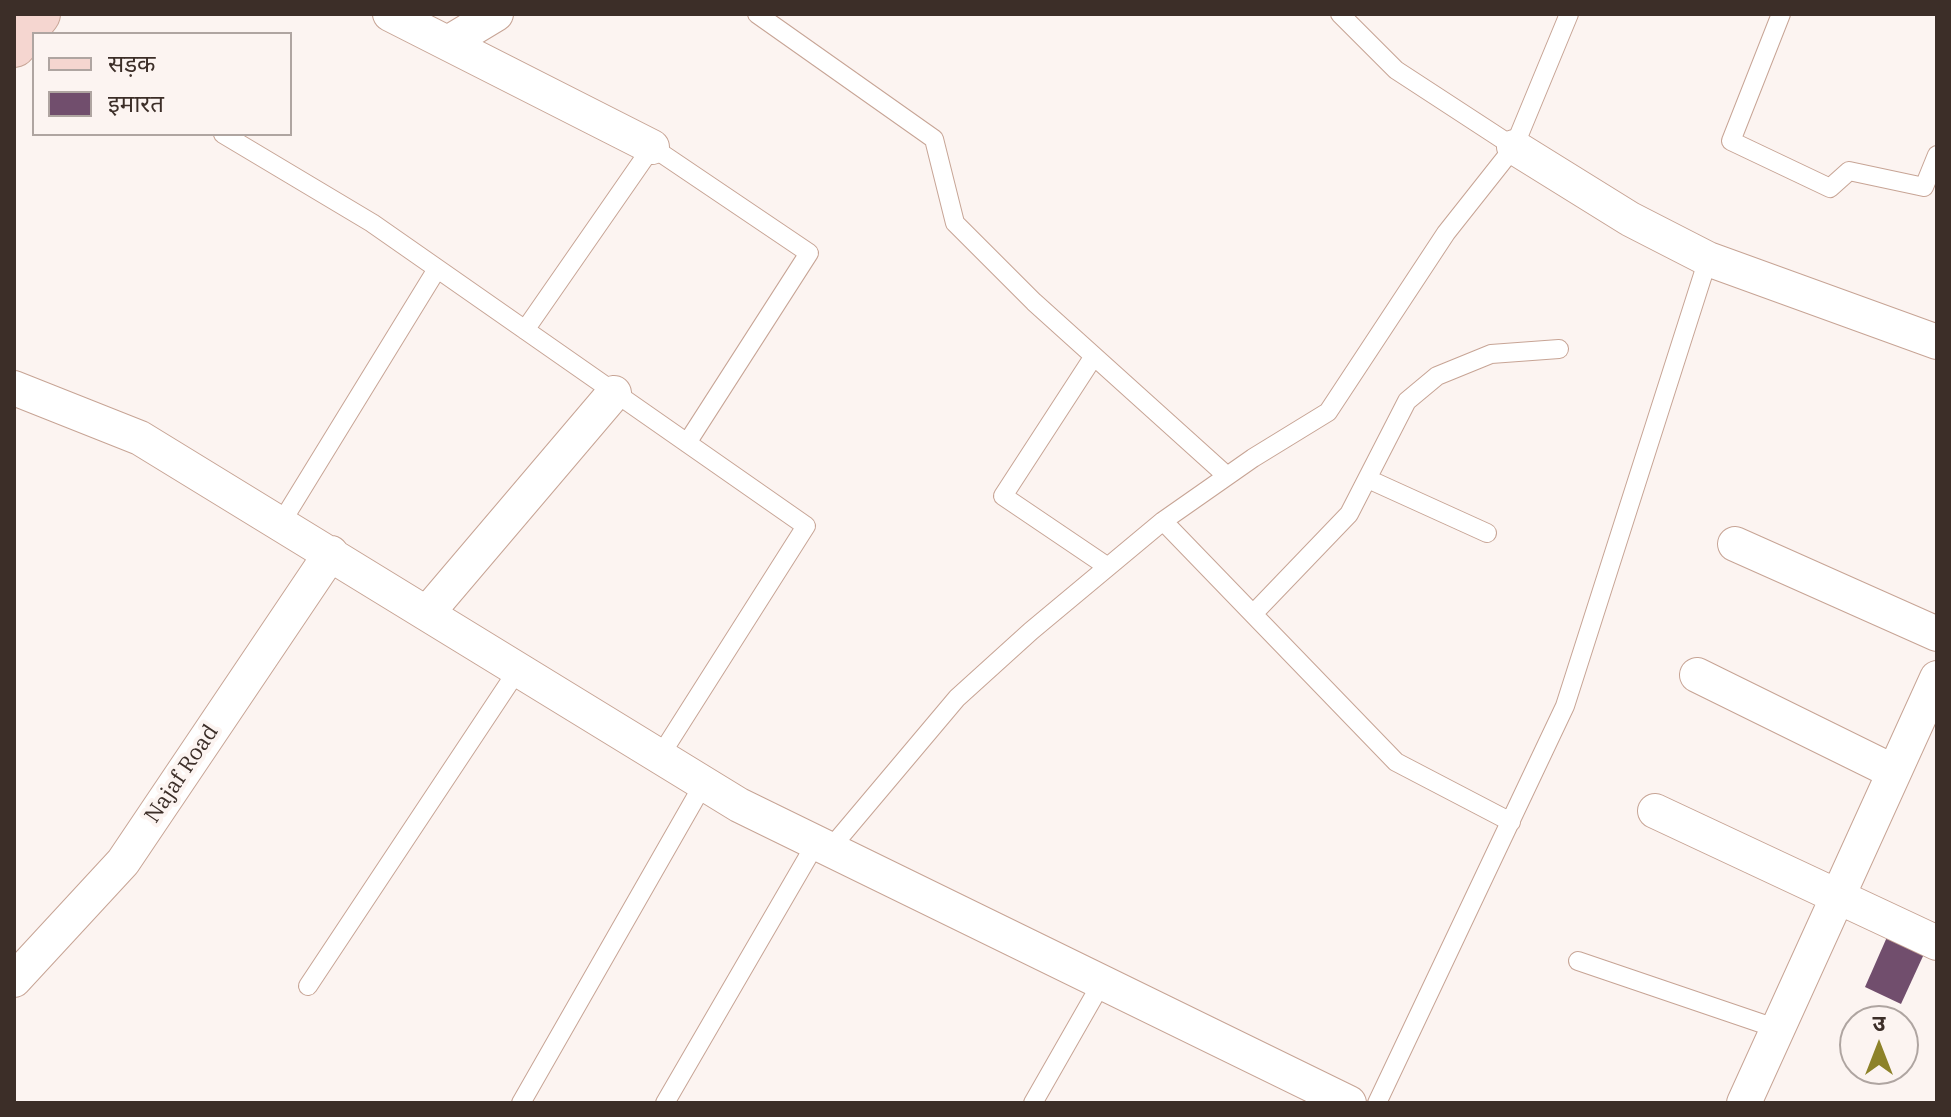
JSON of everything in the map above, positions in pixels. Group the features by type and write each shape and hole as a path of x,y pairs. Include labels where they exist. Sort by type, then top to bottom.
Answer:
{"street":[{"path":"390,14 652,147"},
{"path":"448,43 496,14"},
{"path":"1514,147 1630,219 1708,259 1937,342"},
{"path":"14,388 140,438 739,805 1349,1103"},
{"path":"428,612 614,393"},
{"path":"1735,544 1937,634"},
{"name":"Najaf Road","path":"14,980 123,862 331,553"},
{"path":"1697,675 1894,772"},
{"path":"1744,1103 1937,678"},
{"path":"1655,811 1937,943"}],"lane":[{"path":"757,14 934,139 955,223 1094,356 1227,476"},
{"path":"1340,14 1396,70 1514,147"},
{"path":"665,1103 822,846 957,698 1163,521 1328,412 1446,233 1514,147 1569,14"},
{"path":"1781,14 1731,141 1830,188 1849,171 1924,187 1937,155"},
{"path":"226,136 372,223 806,526 660,756"},
{"path":"525,330 652,147 809,253 687,443"},
{"path":"1377,1103 1565,706 1708,259"},
{"path":"281,523 437,269"},
{"path":"1253,614 1349,514 1407,401 1437,376 1491,354 1559,349"},
{"path":"1094,356 1003,496 1108,567"},
{"path":"1368,479 1487,533"},
{"path":"1163,521 1396,762 1511,822"},
{"path":"308,986 519,668"},
{"path":"521,1103 704,783"},
{"path":"1578,961 1778,1029"},
{"path":"1033,1103 1101,984"}],"building":[{"path":"1887,937 1924,954 1901,1004 1865,987"}]}
